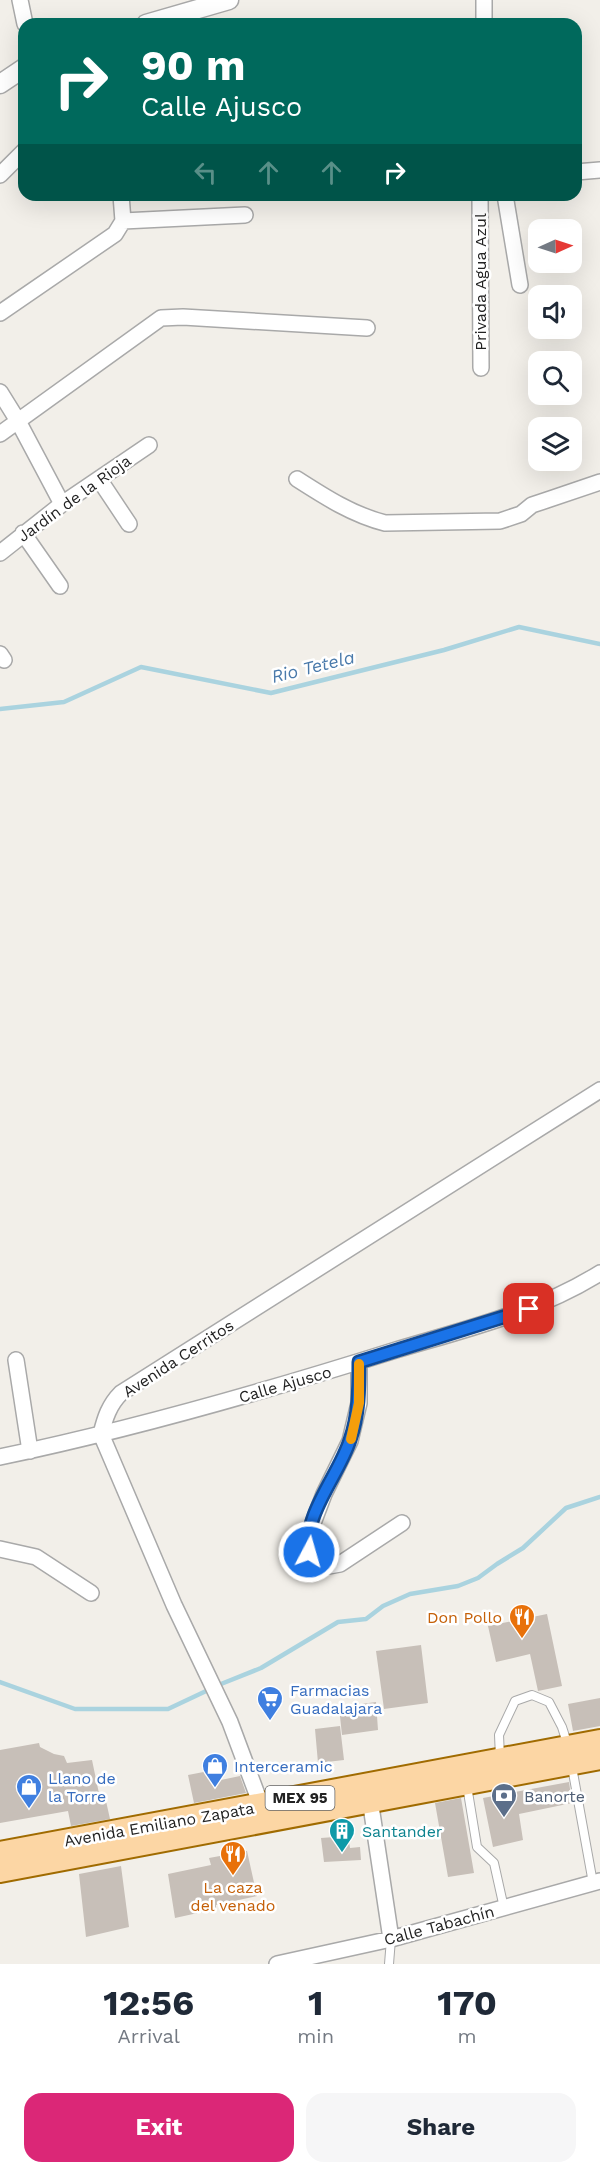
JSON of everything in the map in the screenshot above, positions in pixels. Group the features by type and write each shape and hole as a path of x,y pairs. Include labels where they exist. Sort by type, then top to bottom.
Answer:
{"main road":[{"name":"Avenida Emiliano Zapata","path":"369,1793 466,1783 570,1755 600,1740"},
{"name":"Avenida Emiliano Zapata","path":"0,1871 264,1813 369,1793 501,1760 570,1755 600,1758"},
{"name":"Avenida Emiliano Zapata","path":"0,1853 264,1813"}],"street":[{"path":"20,0 24,18"},
{"path":"164,18 209,3 229,0"},
{"path":"484,0 484,18"},
{"path":"0,84 18,72"},
{"path":"0,175 18,157"},
{"path":"582,172 600,170"},
{"path":"0,313 115,234 123,221 121,201"},
{"name":"Privada Agua Azul","path":"480,201 481,368"},
{"path":"506,201 520,285"},
{"path":"123,221 245,215"},
{"path":"0,434 161,318 183,317 367,328"},
{"path":"0,392 62,504"},
{"name":"Jardín de la Rioja","path":"0,553 62,504 149,445"},
{"path":"99,479 129,524"},
{"path":"297,479 343,507 368,519 385,523 500,521 521,514 550,498 600,482"},
{"path":"23,533 60,586"},
{"name":"Avenida Cerritos","path":"101,1434 107,1411 121,1393 600,1090"},
{"name":"Calle Ajusco","path":"0,1457 157,1421 359,1362 529,1309 600,1273"},
{"path":"16,1360 30,1450"},
{"path":"359,1362 359,1403 350,1441 310,1529 307,1539 309,1552 319,1564 330,1566 340,1564 402,1524"},
{"path":"101,1434 174,1605 230,1722 264,1813"},
{"path":"0,1549 36,1557 91,1593"},
{"path":"369,1793 391,1939"},
{"name":"Calle Tabachín","path":"278,1964 391,1939 596,1882"}],"lane":[{"path":"501,1760 499,1735 516,1701 532,1695 549,1702 562,1727 570,1755 596,1882"},
{"path":"466,1783 477,1847 494,1863 504,1908"},
{"path":"389,1964 391,1939"}],"building":[{"name":"Don Pollo","path":"547,1614 562,1686 538,1691 530,1654 496,1662 488,1626"},
{"path":"421,1645 428,1703 384,1709 376,1651"},
{"path":"600,1698 600,1726 573,1731 568,1704"},
{"path":"376,1702 378,1730 342,1735 339,1707"},
{"path":"340,1726 344,1760 318,1763 315,1729"},
{"path":"39,1743 40,1747 64,1756 67,1763 92,1760 101,1803 106,1801 110,1819 71,1826 68,1811 0,1823 0,1750"},
{"name":"Interceramic","path":"214,1770 216,1781 240,1776 246,1793 194,1803 188,1775"},
{"path":"569,1782 572,1803 519,1814 523,1840 493,1847 483,1798"},
{"path":"461,1798 474,1873 448,1877 435,1803"},
{"name":"Santander","path":"348,1836 350,1848 360,1847 361,1860 324,1862 321,1838"},
{"path":"247,1851 257,1896 216,1905 216,1909 175,1918 168,1874 211,1865 209,1858"},
{"path":"121,1866 129,1927 86,1937 79,1874"}],"waterway":[{"name":"Rio Tetela","path":"0,709 64,702 141,667 271,693 444,650 519,627 600,644"},
{"path":"0,1682 75,1709 168,1709 261,1668 338,1622 366,1619 383,1606 410,1594 458,1586 478,1578 523,1548 566,1508 600,1497"}],"slow traffic":[{"path":"351,1439 359,1403 359,1364"}],"place":[{"name":"Don Pollo","path":"522,1640"},
{"name":"Farmacias Guadalajara","path":"270,1722"},
{"name":"Interceramic","path":"215,1789"},
{"name":"Llano de la Torre","path":"29,1810"},
{"name":"Banorte","path":"504,1819"},
{"name":"Santander","path":"342,1854"},
{"name":"La caza del venado","path":"233,1877"}],"route":[{"path":"309,1552 307,1539 310,1529 350,1441 359,1403 359,1362 529,1309"}]}
